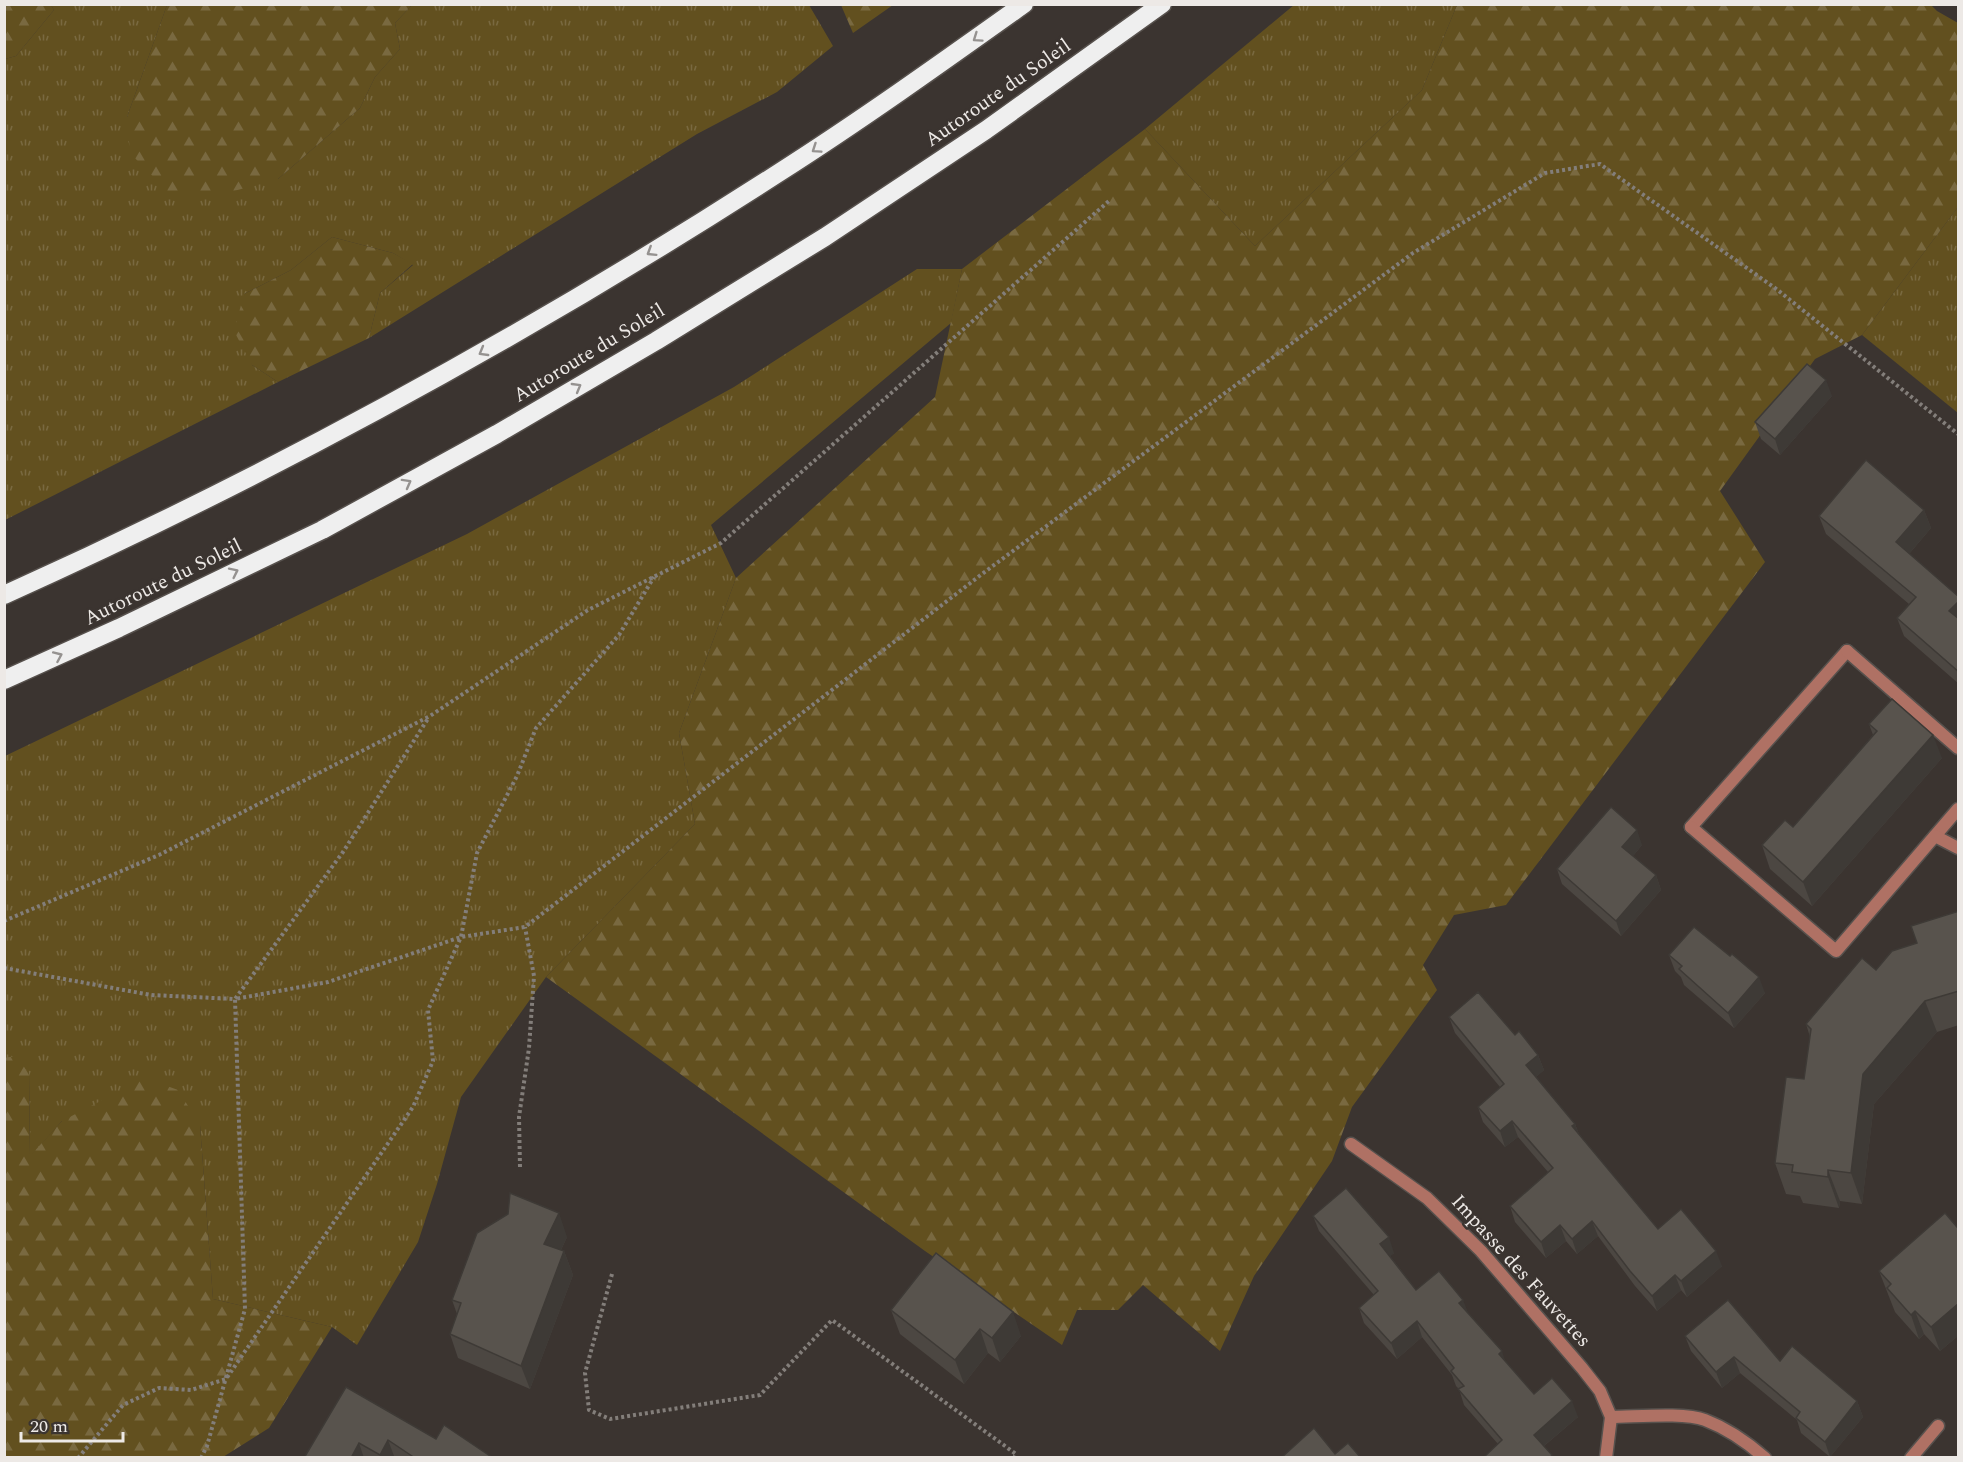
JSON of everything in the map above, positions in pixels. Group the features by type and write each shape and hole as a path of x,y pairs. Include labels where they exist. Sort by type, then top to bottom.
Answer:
{"highway":[{"path":"4,595 82,560 300,452 480,355 780,172 898,94 1024,4"},
{"name":"Autoroute du Soleil","path":"4,680 119,628 322,530 497,434 656,341 825,237 986,130 1162,4"}],"street":[{"path":"1959,748 1847,651 1691,826 1836,951 1959,809"},
{"path":"1935,836 1959,848"},
{"name":"Impasse des Fauvettes","path":"1351,1144 1427,1198 1481,1251 1582,1368 1600,1391 1611,1417"},
{"path":"1606,1458 1611,1417 1703,1419 1734,1435 1765,1458"},
{"path":"1911,1458 1938,1426"}],"path":[{"path":"4,968 151,995 235,999 327,982 461,937 525,927 982,574 1404,260 1545,173 1600,164 1775,288 1959,434"},
{"path":"4,921 159,855 430,716 588,610 721,543 1110,200"},
{"path":"78,1458 123,1405 159,1389 191,1390 226,1379 413,1107 433,1061 428,1010 461,937 477,853 516,776 536,728 619,635 655,576"},
{"path":"201,1458 207,1446 245,1309 235,999 343,852 430,716"},
{"path":"520,1167 519,1117 529,1048 534,976 525,927"},
{"path":"612,1274 585,1373 589,1410 610,1419 760,1395 832,1320 1016,1454 1014,1458"}],"green space":[{"path":"5,4 51,5 54,10 16,56 5,59"},
{"path":"167,4 412,5 395,23 400,49 375,77 360,108 278,179 208,198 170,194 130,153 127,117"},
{"path":"1930,4 1937,11 1958,23 1958,207 1862,335 1815,359 1720,491 1765,562 1506,905 1454,915 1423,965 1437,990 1352,1107 1332,1161 1254,1276 1220,1351 1143,1285 1118,1310 1077,1310 1062,1345 925,1251 546,977 695,824 679,733 736,578 935,397 962,269 1145,129 1255,246 1422,90 1457,5"},
{"path":"51,5 167,5 127,117 278,179 360,108 375,77 400,49 395,23 412,5 809,5 833,46 777,92 697,134 369,338 380,293 413,265 393,253 332,237 291,270 244,294 252,365 278,382 5,520 5,59 16,56 54,10"},
{"path":"841,5 893,5 853,33"},
{"path":"1294,5 1457,5 1422,90 1255,246 1145,129"},
{"path":"1958,207 1958,413 1862,335"},
{"path":"332,237 393,253 413,264 380,293 369,338 278,382 252,365 234,331 244,294 291,270"},
{"path":"917,269 962,269 951,323 711,525 736,578 679,733 695,824 546,977 461,1097 418,1242 357,1345 332,1327 213,1299 200,1125 62,1121 30,1157 29,1073 5,1058 5,756 467,534 734,387"},
{"path":"16,1056 29,1073 30,1156 62,1121 145,1078 178,1090 200,1125 213,1299 332,1327 269,1428 223,1457 5,1457 4,1058"}],"building":[{"path":"1807,364 1826,380 1775,439 1755,422"},
{"path":"1866,460 1924,510 1896,542 1959,597 1959,601 1949,611 1959,619 1959,672 1897,618 1916,597 1819,516"},
{"path":"1892,699 1933,735 1803,882 1762,845 1785,820 1793,827 1877,731 1869,724"},
{"path":"1611,807 1637,830 1622,847 1656,875 1616,921 1557,869"},
{"path":"1959,911 1959,991 1925,1001 1863,1074 1851,1173 1828,1170 1828,1177 1792,1172 1793,1165 1775,1163 1786,1077 1804,1079 1811,1029 1806,1024 1862,958 1876,970 1892,951 1917,943 1911,926"},
{"path":"1694,927 1759,977 1728,1013 1679,969 1682,966 1669,955"},
{"path":"1478,992 1515,1035 1519,1031 1538,1055 1526,1065 1575,1124 1572,1126 1658,1229 1681,1209 1716,1251 1681,1281 1675,1275 1652,1296 1592,1221 1572,1239 1560,1225 1541,1242 1510,1206 1553,1168 1512,1121 1500,1131 1478,1107 1504,1084 1449,1017"},
{"path":"1346,1188 1389,1237 1380,1244 1416,1290 1439,1271 1463,1300 1459,1303 1502,1351 1499,1354 1534,1394 1552,1378 1572,1401 1534,1435 1552,1455 1550,1458 1483,1458 1502,1440 1458,1389 1464,1386 1451,1371 1454,1368 1417,1321 1391,1343 1359,1308 1378,1291 1313,1216"},
{"path":"510,1193 559,1213 544,1244 564,1251 521,1366 450,1334 461,1303 452,1300 477,1233 508,1214"},
{"path":"1945,1213 1957,1227 1959,1226 1959,1303 1931,1327 1915,1311 1911,1315 1887,1288 1891,1284 1879,1271"},
{"path":"936,1253 1013,1312 992,1338 980,1329 955,1360 891,1310"},
{"path":"1728,1300 1780,1361 1792,1346 1857,1401 1825,1442 1796,1418 1800,1412 1734,1357 1716,1372 1685,1336"},
{"path":"346,1387 436,1439 444,1425 493,1458 415,1458 388,1440 380,1455 359,1443 351,1458 304,1458"},
{"path":"1314,1428 1335,1454 1348,1443 1361,1458 1281,1458"}]}
